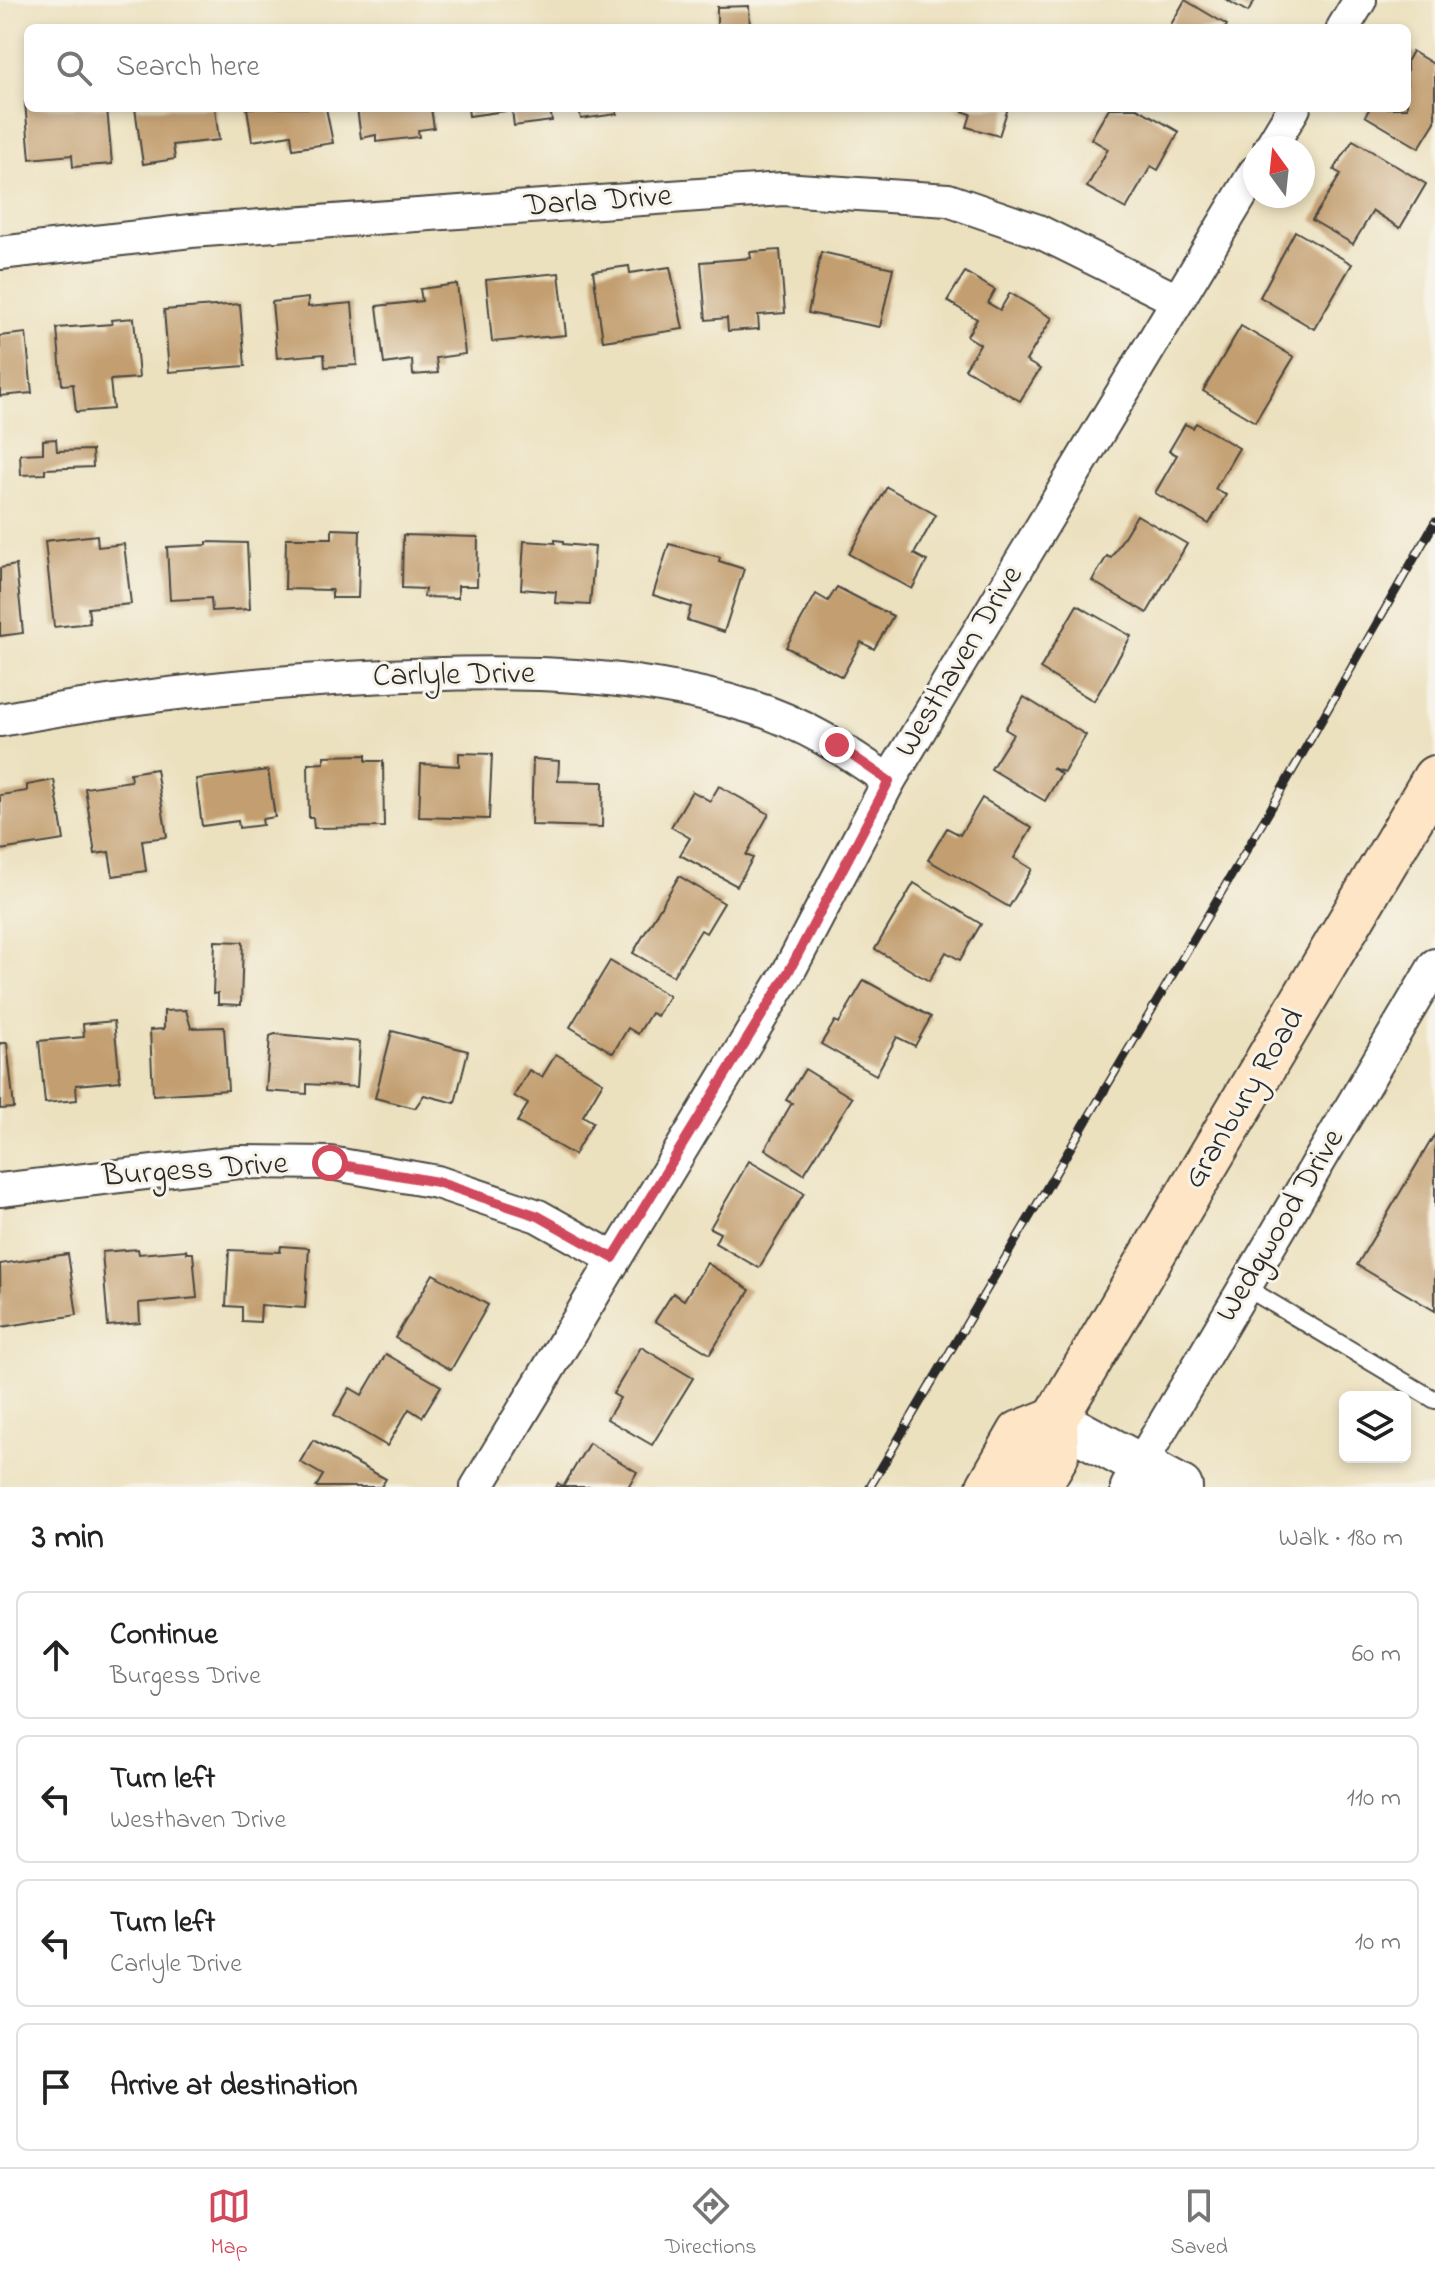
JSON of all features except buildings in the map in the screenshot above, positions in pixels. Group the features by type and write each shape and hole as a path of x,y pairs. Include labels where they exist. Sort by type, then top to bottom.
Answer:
{"main road":[{"name":"Granbury Road","path":"1038,1487 1056,1456 1055,1419 1435,778"},
{"path":"989,1487 1020,1433 1055,1419"}],"street":[{"path":"1345,24 1360,0"},
{"path":"1277,136 1292,112"},
{"name":"Darla Drive","path":"0,253 191,231 783,189 948,200 1038,231 1177,300"},
{"name":"Westhaven Drive","path":"477,1487 789,971 889,781 1243,192"},
{"name":"Carlyle Drive","path":"0,720 244,684 408,674 540,673 637,681 752,707 837,745 889,781"},
{"name":"Wedgwood Drive","path":"1134,1475 1435,965"},
{"name":"Burgess Drive","path":"0,1190 239,1162 330,1163 437,1182 538,1216 613,1258"},
{"path":"1055,1419 1134,1475 1181,1487"}],"lane":[{"path":"1245,1287 1435,1400"}],"railway":[{"path":"870,1487 1270,810 1435,522"}],"route":[{"path":"330,1163 437,1182 538,1216 613,1258 789,971 889,781 837,745"}]}
